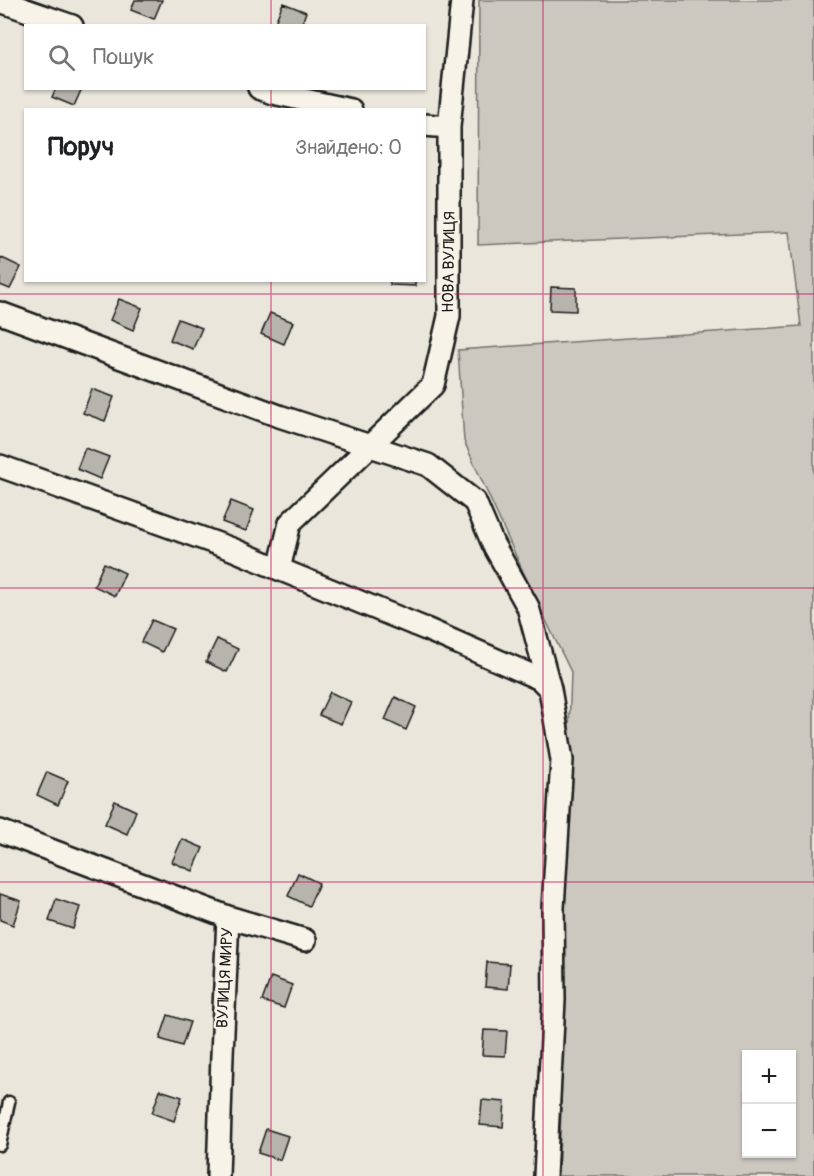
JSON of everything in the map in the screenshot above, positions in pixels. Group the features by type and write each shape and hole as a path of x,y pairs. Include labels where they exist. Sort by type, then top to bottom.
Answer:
{"street":[{"name":"НОВА ВУЛИЦЯ","path":"279,569 290,523 433,385 449,316 449,127 462,0"},
{"path":"0,1 66,24"},
{"path":"265,90 342,108"},
{"path":"426,125 449,127"},
{"path":"0,313 279,416 428,465 475,502 493,544 528,607 550,689 562,760 553,908 554,1000 545,1176"},
{"path":"0,466 232,549 540,679 550,689"},
{"name":"ВУЛИЦЯ МИРУ","path":"0,831 228,917 219,1176"},
{"path":"228,917 305,940"}],"lane":[{"path":"0,1145 9,1102"}],"shaded area":[{"path":"479,0 814,0 814,1176 558,1176 561,1114 560,922 570,808 571,672 464,441 458,350 801,326 789,232 478,245"}],"building":[{"path":"135,0 162,0 154,19 131,10"},
{"path":"283,3 306,12 302,24 274,24"},
{"path":"55,90 81,90 74,106 52,97"},
{"path":"0,257 21,267 10,289 0,285"},
{"path":"390,282 415,282 415,286 390,285"},
{"path":"551,287 576,288 576,311 550,310"},
{"path":"119,299 142,308 133,330 110,320"},
{"path":"270,313 293,322 284,344 261,334"},
{"path":"178,319 202,328 193,349 170,340"},
{"path":"92,389 114,397 105,421 83,413"},
{"path":"85,448 109,457 100,479 77,469"},
{"path":"231,501 254,510 246,531 222,522"},
{"path":"104,563 125,573 115,596 94,586"},
{"path":"152,620 173,629 162,652 141,642"},
{"path":"217,639 238,649 227,672 206,662"},
{"path":"330,692 351,702 341,724 319,715"},
{"path":"395,697 416,707 406,730 385,720"},
{"path":"47,772 68,781 58,805 37,795"},
{"path":"115,801 136,811 127,834 105,824"},
{"path":"182,839 203,848 193,871 172,862"},
{"path":"298,873 319,883 309,906 288,896"},
{"path":"0,894 21,901 13,925 0,920"},
{"path":"56,899 80,907 73,929 49,921"},
{"path":"487,962 510,964 508,989 485,987"},
{"path":"271,977 292,985 284,1008 262,1001"},
{"path":"168,1015 190,1022 182,1046 160,1039"},
{"path":"484,1030 507,1031 505,1056 482,1055"},
{"path":"160,1090 182,1097 174,1121 152,1113"},
{"path":"482,1100 505,1102 503,1127 480,1125"},
{"path":"266,1129 288,1136 280,1160 258,1153"}]}
